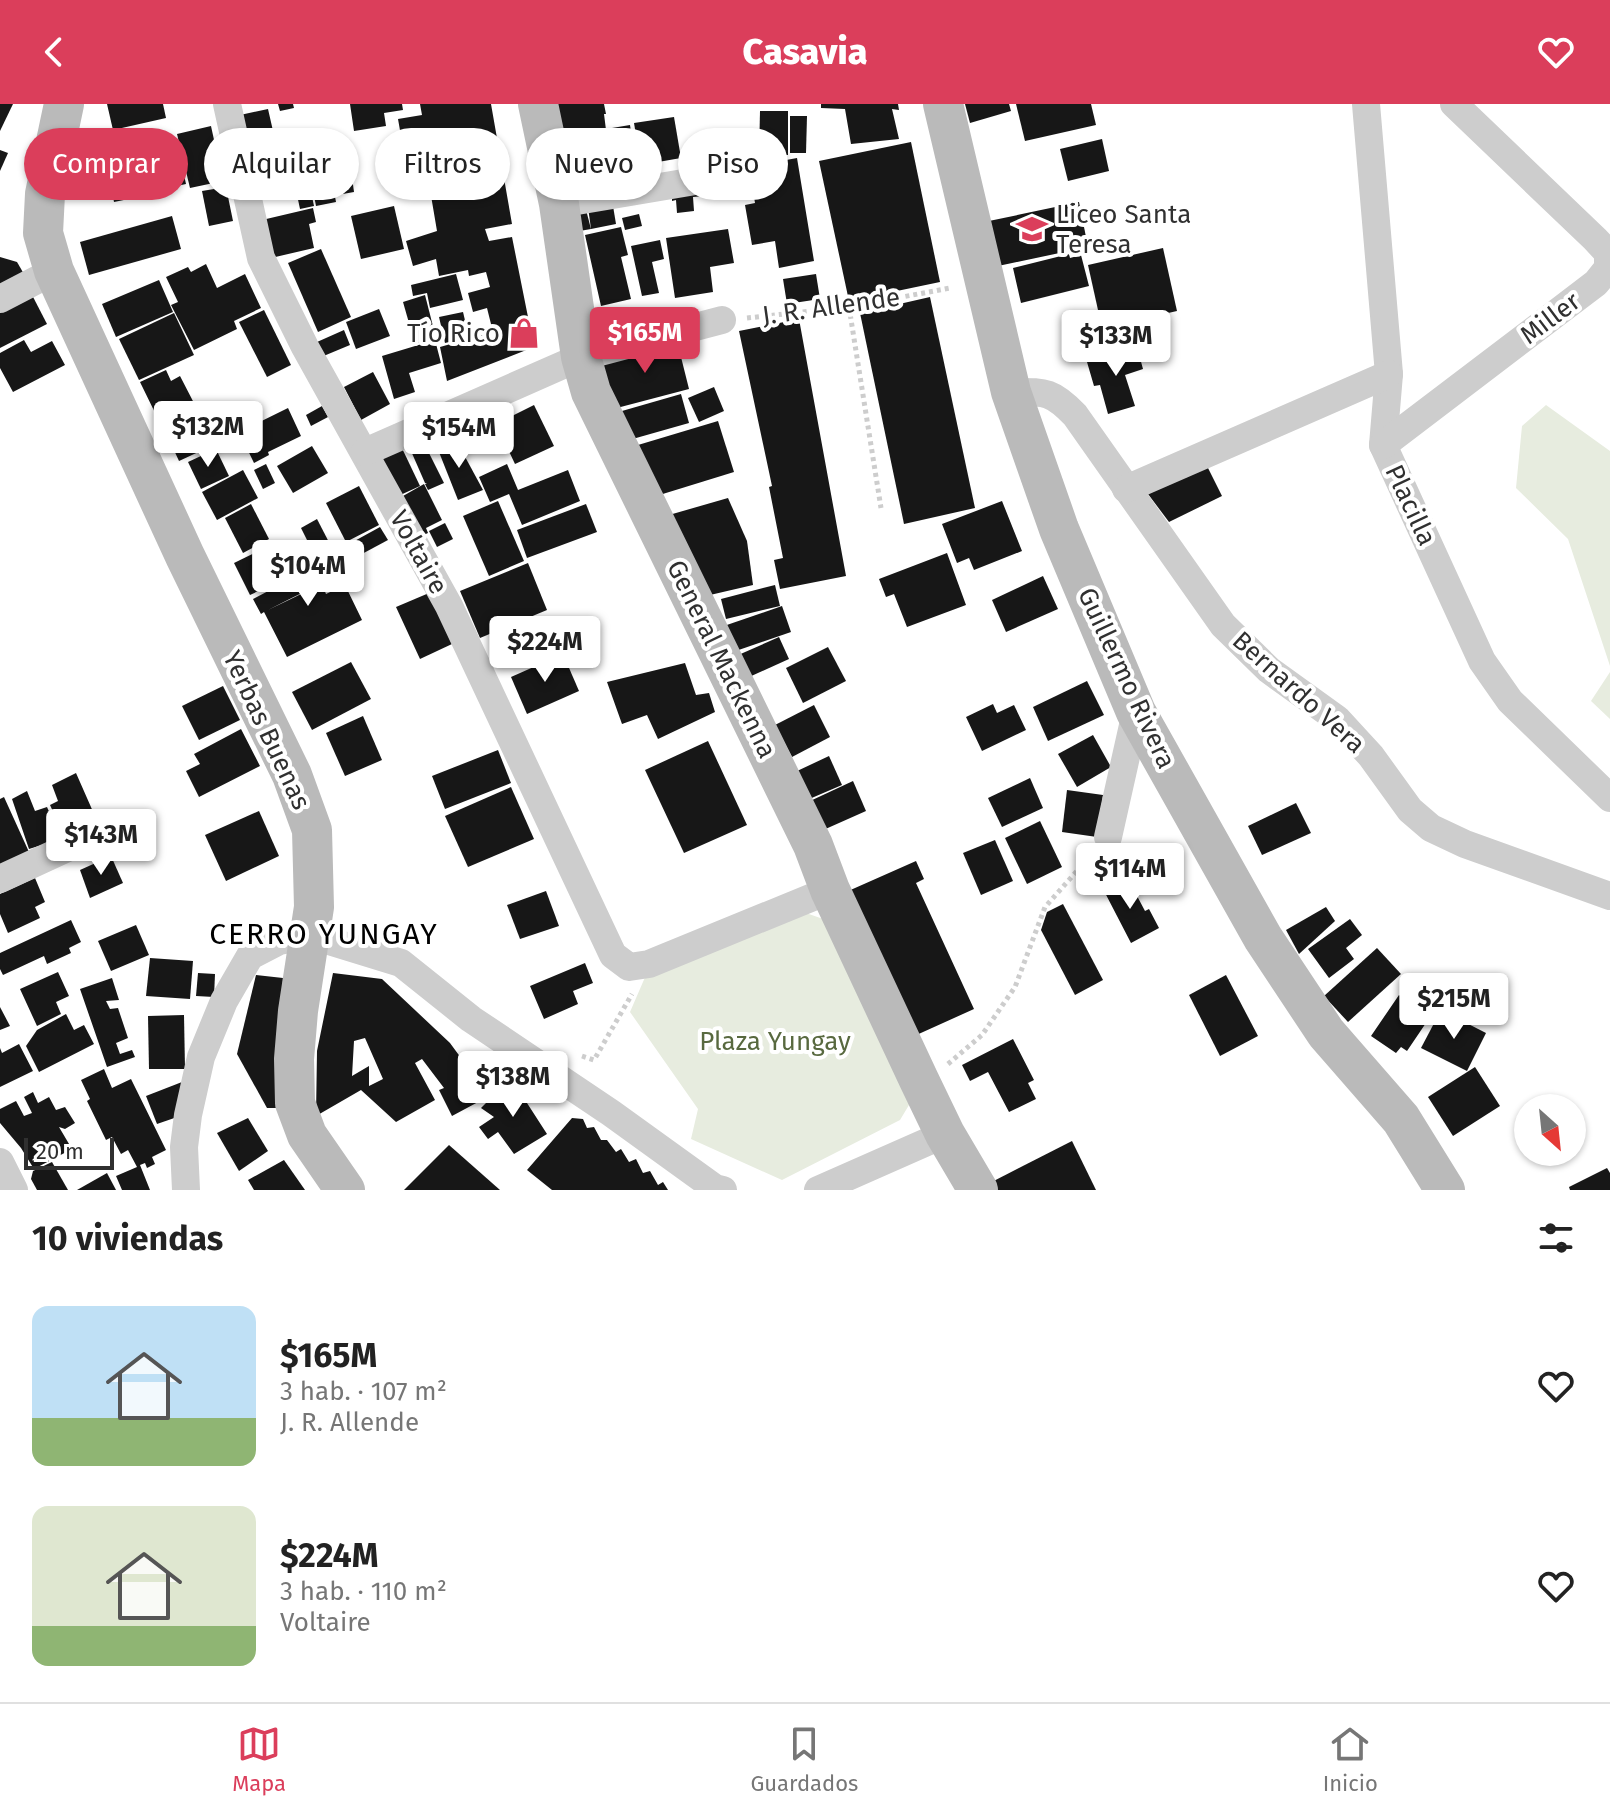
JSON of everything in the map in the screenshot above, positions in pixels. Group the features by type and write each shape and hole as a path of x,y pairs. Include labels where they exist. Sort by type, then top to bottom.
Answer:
{"street":[{"name":"Yerbas Buenas","path":"64,104 44,207 43,233 54,271 185,556 292,775 312,830 314,907 298,1011 294,1059 295,1103 307,1135 345,1190"},
{"name":"Voltaire","path":"227,104 261,258 305,347 449,606 613,955 629,967 649,964"},
{"name":"General Mackenna","path":"538,104 559,204 581,357 591,392 813,845 830,890 945,1134 978,1190"},
{"name":"Guillermo Rivera","path":"943,104 1011,392 1059,529 1136,712 1263,938 1326,1033 1401,1119 1445,1190"},
{"name":"Placilla","path":"1366,104 1389,374 1383,445 1482,661 1510,701 1610,798"},
{"name":"Miller","path":"1383,445 1596,283 1608,268 1608,253 1595,239 1454,104"},
{"path":"559,204 678,184"},
{"path":"0,299 54,271"},
{"path":"365,452 581,357 722,320"},
{"path":"1126,489 1389,374"},
{"name":"Bernardo Vera","path":"1011,392 1042,392 1060,400 1075,415 1223,625 1269,670 1337,719 1371,756 1410,810 1431,828 1465,844 1610,896"},
{"path":"1108,837 1136,712"},
{"path":"0,879 104,831"},
{"path":"649,964 830,890"},
{"path":"186,1190 184,1147 188,1115 201,1057 224,1001 250,956 279,941 310,935 401,963 471,1019 611,1113 715,1188 723,1190"},
{"path":"818,1190 945,1134"},
{"path":"0,1162 14,1190"}],"path":[{"name":"J. R. Allende","path":"722,320 849,307 985,281"},
{"path":"849,307 881,508"},
{"path":"919,1080 954,1061 982,1035 1015,987 1045,907 1108,837"},
{"path":"581,1056 594,1060 649,964"}],"green space":[{"path":"1546,405 1610,451 1610,666 1568,539 1516,488 1522,426"},
{"path":"1610,672 1610,719 1591,701"},
{"name":"Plaza Yungay","path":"806,913 826,920 918,1090 900,1120 782,1180 691,1139 698,1109 630,1012 646,975"}],"building":[{"path":"0,104 13,104 0,131"},
{"path":"107,104 163,104 166,118 113,128"},
{"path":"278,104 293,104 294,108 280,111"},
{"path":"350,104 402,104 403,110 384,113 386,126 359,130 354,128"},
{"path":"420,104 491,104 495,128 400,128 398,119 422,115"},
{"path":"544,104 604,104 606,128 552,128"},
{"path":"821,104 898,104 899,110 892,109 899,139 851,144 845,109 821,108"},
{"path":"965,104 1009,104 1011,111 970,123"},
{"path":"1016,104 1091,104 1096,125 1025,141"},
{"path":"268,109 272,128 243,128 240,115"},
{"path":"760,111 788,111 788,128 760,128"},
{"path":"790,116 807,116 806,153 790,153"},
{"path":"674,117 678,159 662,161 662,128 635,128 634,123"},
{"path":"211,126 211,128 204,128 204,185 190,188 188,180 188,131"},
{"path":"1102,139 1109,171 1068,181 1060,149"},
{"path":"911,142 940,282 849,301 819,161"},
{"path":"0,150 8,153 0,171"},
{"path":"797,158 814,261 779,268 775,241 752,245 745,205 755,203 754,200 788,200 788,160"},
{"path":"678,187 678,200 693,200 694,211 677,213 676,200 672,201 672,188"},
{"path":"202,191 204,200 229,200 233,221 209,226"},
{"path":"298,200 313,200 314,206 300,209"},
{"path":"315,200 336,200 336,202 316,206"},
{"path":"432,200 508,200 512,224 485,229 489,241 512,237 534,347 447,381 440,347 493,332 487,308 473,312 468,293 490,287 486,272 469,276 468,270 439,276 436,259 413,266 406,241 437,231"},
{"path":"587,200 613,206 616,224 591,229"},
{"path":"584,202 591,229 574,232"},
{"path":"1079,202 1088,247 998,266 989,221"},
{"path":"394,206 404,249 361,259 351,216"},
{"path":"313,208 316,222 309,224 314,248 271,258 262,220"},
{"path":"639,214 642,226 625,230 622,218"},
{"path":"172,216 181,249 89,275 80,242"},
{"path":"621,227 628,255 621,257 631,299 601,306 585,235"},
{"path":"728,229 734,263 710,267 713,292 675,298 666,238"},
{"path":"660,240 664,259 652,262 659,293 642,296 631,246"},
{"path":"1163,248 1177,311 1102,328 1088,265"},
{"path":"321,249 351,317 318,332 288,263"},
{"path":"1069,254 1070,258 1081,255 1089,286 1021,303 1013,268"},
{"path":"0,257 17,262 28,281 0,295"},
{"path":"206,264 217,288 245,274 261,308 234,321 237,329 194,350 171,305 178,302 166,277 188,267 191,272"},
{"path":"456,274 463,300 430,308 427,293 413,296 411,285"},
{"path":"816,274 820,299 787,304 783,279"},
{"path":"159,280 173,312 116,337 102,304"},
{"path":"31,293 47,324 0,348 0,309"},
{"path":"425,295 436,338 415,344 403,302"},
{"path":"930,297 975,508 904,524 860,313"},
{"path":"379,309 390,336 356,349 346,322"},
{"path":"264,310 291,365 267,377 239,322"},
{"path":"463,312 469,337 445,343 439,317"},
{"path":"174,313 194,355 139,380 119,339"},
{"path":"799,319 846,576 780,589 774,560 783,558 769,487 772,486 739,331"},
{"path":"344,330 350,345 314,360 308,346"},
{"path":"24,340 31,352 52,341 65,365 13,392 0,368 0,353"},
{"path":"435,340 441,363 409,373 415,392 394,399 382,356"},
{"path":"677,341 689,389 613,409 601,360"},
{"path":"1137,347 1143,369 1125,375 1135,406 1108,414 1100,385 1094,386 1087,362"},
{"path":"166,370 171,381 180,376 196,407 161,425 140,382"},
{"path":"373,372 390,404 361,420 344,387"},
{"path":"714,387 724,411 699,422 688,398"},
{"path":"681,394 689,423 622,442 615,413"},
{"path":"534,405 554,446 515,464 496,424"},
{"path":"322,406 328,417 311,426 306,415"},
{"path":"288,408 301,436 268,452 269,455 254,463 239,432"},
{"path":"208,414 220,442 179,461 166,433"},
{"path":"718,421 734,472 653,497 638,445"},
{"path":"456,440 483,490 458,500 437,447"},
{"path":"400,444 420,486 383,503 364,462"},
{"path":"425,445 444,483 428,490 411,451"},
{"path":"312,446 328,473 293,493 277,466"},
{"path":"216,449 229,476 201,489 188,462"},
{"path":"266,464 275,483 263,489 254,470"},
{"path":"507,464 518,490 568,470 580,501 522,525 509,494 490,502 479,477"},
{"path":"1206,464 1222,496 1169,522 1148,494"},
{"path":"243,470 258,498 217,520 202,492"},
{"path":"424,484 442,520 426,528 428,533 417,538 396,500"},
{"path":"359,486 379,525 346,542 326,503"},
{"path":"728,498 747,541 753,585 710,595 669,515"},
{"path":"498,501 524,561 489,576 463,516"},
{"path":"1002,501 1022,551 974,570 969,558 957,563 942,524"},
{"path":"251,504 269,539 243,553 225,518"},
{"path":"586,504 597,532 527,558 517,530"},
{"path":"317,519 333,550 316,558 301,528"},
{"path":"445,523 453,539 437,547 429,531"},
{"path":"380,527 388,540 347,562 340,549"},
{"path":"281,540 296,573 250,595 234,563"},
{"path":"947,553 966,605 907,627 894,594 886,597 879,579"},
{"path":"335,556 343,572 268,610 322,584 326,594 345,585 362,620 287,657 264,612 261,614 253,599"},
{"path":"528,563 547,610 480,638 460,591"},
{"path":"1043,576 1058,609 1006,632 992,600"},
{"path":"775,585 780,606 726,619 721,599"},
{"path":"429,593 452,644 420,659 396,607"},
{"path":"782,606 791,632 727,654 718,628"},
{"path":"779,637 789,659 747,678 736,656"},
{"path":"828,647 846,681 803,703 786,668"},
{"path":"563,654 579,691 527,714 511,677"},
{"path":"351,662 371,699 312,730 292,692"},
{"path":"685,663 696,695 709,693 715,712 658,739 647,715 622,724 607,682"},
{"path":"1087,681 1104,715 1048,741 1033,707"},
{"path":"223,686 240,720 199,740 182,706"},
{"path":"993,704 997,713 1014,705 1026,730 982,751 966,717"},
{"path":"814,705 830,737 792,757 775,725"},
{"path":"363,716 382,760 345,776 326,733"},
{"path":"241,729 260,766 199,797 186,771 200,764 194,754"},
{"path":"1093,735 1111,767 1077,787 1058,754"},
{"path":"708,741 747,825 684,853 645,770"},
{"path":"498,750 511,783 445,809 432,776"},
{"path":"829,756 842,785 807,800 795,772"},
{"path":"76,773 98,823 65,838 50,805 58,801 52,785"},
{"path":"1030,778 1043,808 1002,827 988,798"},
{"path":"853,781 866,811 821,831 808,802"},
{"path":"511,787 534,839 468,867 445,816"},
{"path":"1067,790 1103,795 1097,837 1062,832"},
{"path":"27,791 35,811 47,807 61,839 29,849 12,799"},
{"path":"4,797 29,852 0,865 0,799"},
{"path":"1296,803 1311,833 1262,855 1248,826"},
{"path":"259,811 279,856 226,881 205,835"},
{"path":"1040,821 1062,867 1027,884 1005,838"},
{"path":"995,840 1013,881 981,895 963,853"},
{"path":"111,856 123,883 90,898 80,870"},
{"path":"916,861 924,879 916,883 974,1009 912,1037 846,892"},
{"path":"1121,877 1132,897 1136,894 1145,911 1149,909 1159,928 1131,943 1102,887"},
{"path":"35,878 45,902 35,907 40,918 8,933 0,914 0,894"},
{"path":"546,891 559,926 520,939 507,905"},
{"path":"1063,904 1103,980 1075,995 1041,930 1047,912"},
{"path":"1326,907 1335,921 1299,954 1286,930"},
{"path":"1350,919 1362,935 1346,948 1354,959 1329,978 1308,949"},
{"path":"71,920 81,942 69,948 71,953 47,964 44,956 3,975 0,953"},
{"path":"136,925 149,955 111,971 98,941"},
{"path":"1377,948 1401,974 1348,1022 1324,996"},
{"path":"150,958 193,961 190,999 146,996"},
{"path":"585,963 593,983 573,991 578,1004 544,1019 530,986"},
{"path":"58,972 69,996 56,1002 61,1014 37,1026 20,989"},
{"path":"198,973 215,974 214,997 196,996"},
{"path":"333,973 382,979 450,1043 472,1073 478,1070 493,1094 452,1116 439,1090 444,1088 422,1059 415,1063 435,1100 396,1122 361,1090 316,1116 317,1051","holes":["365,1038 383,1079 369,1086 369,1066 352,1076 354,1041"]},
{"path":"256,975 283,978 277,1108 267,1108 237,1054"},
{"path":"1226,975 1258,1036 1220,1056 1189,995"},
{"path":"112,978 119,1000 106,1001 110,1009 118,1008 128,1038 116,1043 120,1054 132,1050 135,1057 107,1067 80,989"},
{"path":"1399,995 1430,1017 1407,1051 1401,1047 1396,1053 1371,1036"},
{"path":"0,1007 10,1026 0,1030"},
{"path":"1441,1010 1486,1033 1467,1071 1421,1048"},
{"path":"66,1014 74,1030 84,1025 94,1044 39,1072 26,1046 37,1030"},
{"path":"184,1015 185,1069 149,1069 148,1016"},
{"path":"1013,1039 1034,1080 1028,1083 1036,1099 1009,1112 988,1072 970,1081 962,1065"},
{"path":"19,1044 33,1071 0,1087 0,1048 2,1053"},
{"path":"1475,1067 1500,1106 1453,1136 1428,1097"},
{"path":"104,1069 112,1088 131,1079 166,1150 152,1157 155,1164 147,1168 145,1163 140,1165 150,1190 122,1190 116,1176 137,1167 128,1150 121,1154 112,1137 106,1140 87,1101 90,1099 81,1080"},
{"path":"182,1082 183,1115 157,1124 146,1096"},
{"path":"505,1084 537,1099 527,1103 547,1134 514,1154 498,1132 488,1139 479,1127 494,1117 481,1108"},
{"path":"33,1092 38,1103 49,1097 56,1110 65,1107 75,1123 65,1129 59,1127 72,1149 34,1169 0,1123 0,1109 16,1101 24,1116 32,1113 24,1097"},
{"path":"248,1118 268,1151 239,1171 217,1133"},
{"path":"572,1118 583,1119 587,1128 594,1127 601,1140 607,1140 616,1152 621,1149 629,1162 636,1159 643,1173 650,1171 658,1185 663,1182 668,1190 552,1190 527,1170"},
{"path":"1072,1141 1096,1190 984,1190 982,1187"},
{"path":"449,1145 500,1190 404,1190"},
{"path":"284,1160 305,1190 254,1190 248,1180"},
{"path":"52,1162 68,1190 37,1190 31,1179 33,1171"},
{"path":"1607,1168 1610,1190 1570,1190 1569,1187"},
{"path":"107,1173 116,1190 77,1190"}],"place":[{"name":"Liceo Santa Teresa","path":"1032,229"},
{"name":"Tío Rico","path":"524,333"}],"district":[{"name":"CERRO YUNGAY","path":"324,934"}]}
